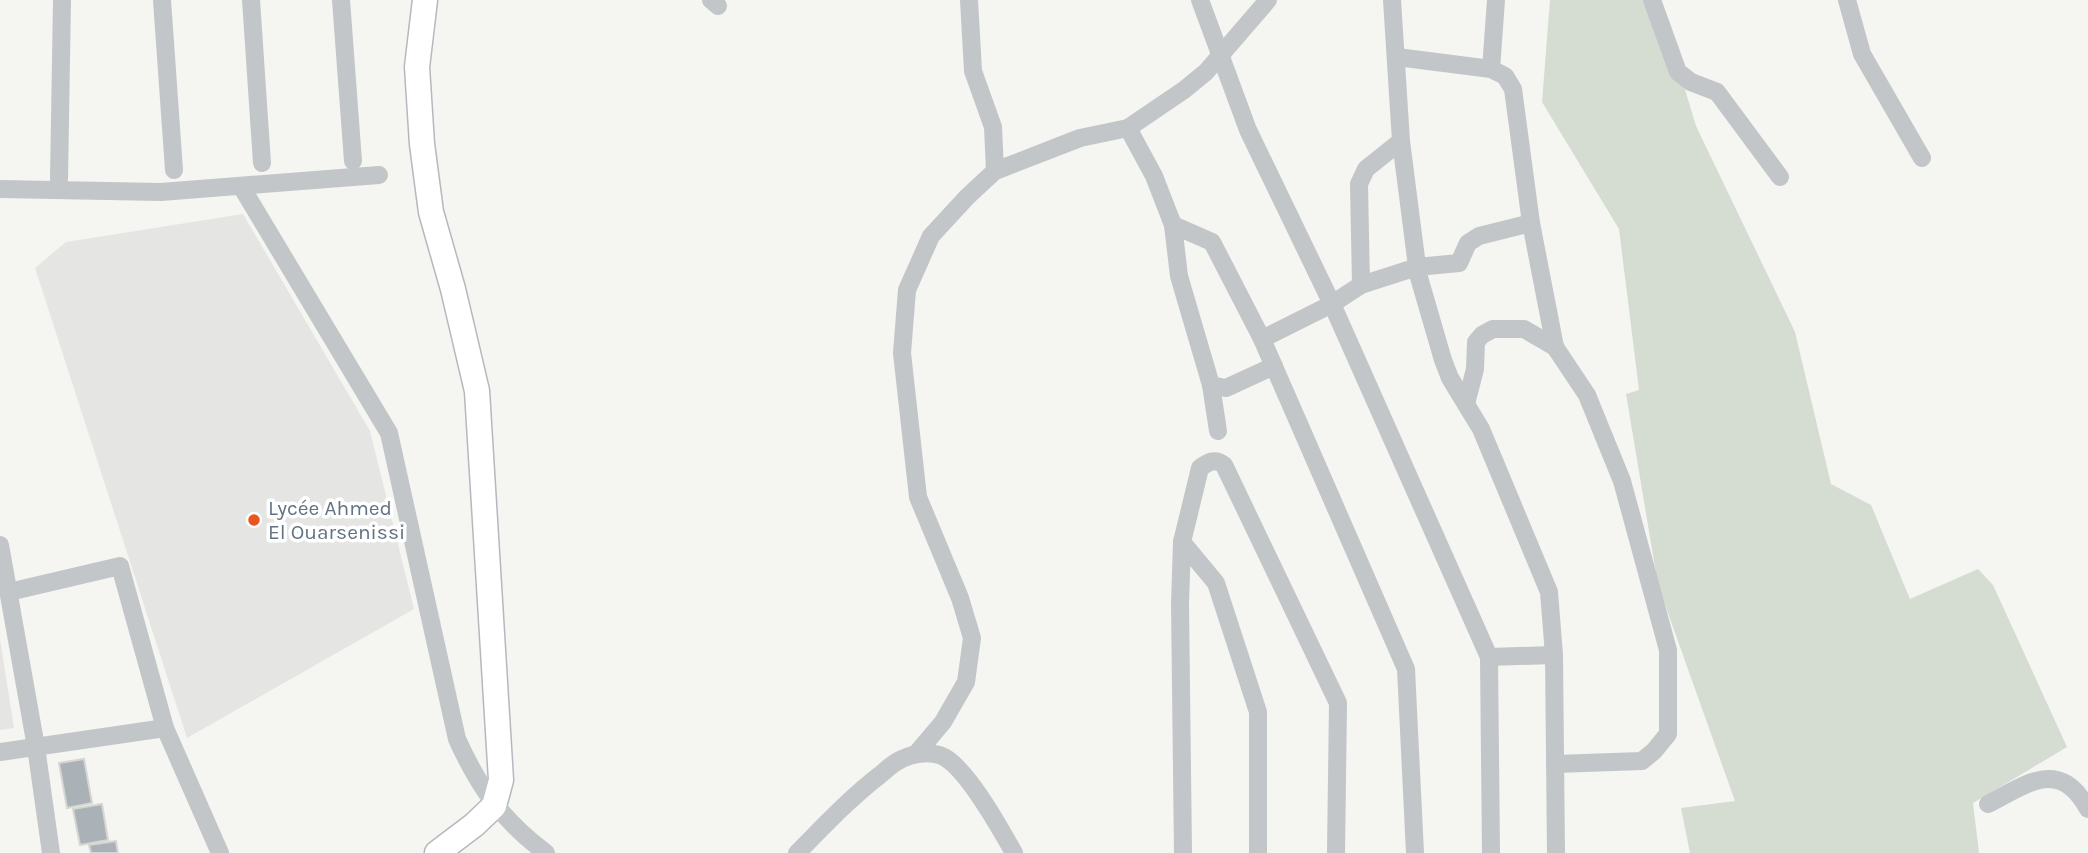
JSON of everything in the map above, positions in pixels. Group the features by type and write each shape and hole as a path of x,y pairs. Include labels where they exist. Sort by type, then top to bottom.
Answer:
{"main road":[{"path":"425,0 417,67 422,144 431,212 453,289 477,391 502,780 494,806 437,853"}],"street":[{"path":"59,179 62,0"},
{"path":"162,0 174,170"},
{"path":"251,0 262,163"},
{"path":"341,0 353,161"},
{"path":"969,0 973,71 993,127 995,171"},
{"path":"1200,0 1248,130 1332,304 1489,657 1491,853"},
{"path":"916,754 943,722 966,682 972,638 960,598 918,497 902,353 906,290 931,236 995,171 1080,138 1128,128 1184,90 1206,72 1268,0"},
{"path":"1392,0 1401,141 1417,267 1443,360 1481,429 1549,592 1554,655 1556,853"},
{"path":"1491,69 1496,0"},
{"path":"1652,0 1678,72 1691,82 1717,92 1780,177"},
{"path":"1847,0 1863,54 1922,158"},
{"path":"1396,57 1491,69 1505,76 1513,89 1531,223 1555,347 1587,395 1622,481 1668,650 1668,734 1648,756 1642,761 1555,764"},
{"path":"1128,128 1154,176 1173,225 1179,276 1211,385 1218,431"},
{"path":"1361,285 1359,184 1366,169 1401,141"},
{"path":"0,189 161,192 379,175"},
{"path":"241,186 390,433 457,739 472,772 494,806 525,838 546,853"},
{"path":"1262,339 1332,304 1361,285 1417,267 1459,263 1468,243 1479,236 1531,223"},
{"path":"1173,225 1212,242 1262,339 1406,669 1415,853"},
{"path":"1466,404 1475,369 1476,342 1482,335 1493,329 1524,329 1555,347"},
{"path":"1211,385 1226,388 1274,366"},
{"path":"1183,853 1180,604 1182,542 1200,468 1212,461 1219,461 1224,465 1338,703 1336,853"},
{"path":"1182,542 1216,583 1258,712 1258,853"},
{"path":"1,554 36,747 51,853"},
{"path":"9,592 120,566 165,727 220,853"},
{"path":"1489,657 1554,655"},
{"path":"0,751 165,727"},
{"path":"797,853 862,789 901,759 932,753 943,756 952,763 971,785 1014,853"},
{"path":"1989,804 2033,781 2050,777 2067,785 2088,809"}],"shaded area":[{"path":"1550,0 1658,0 1696,126 1795,332 1831,484 1871,505 1910,599 1978,569 1993,585 2067,747 1973,803 1979,853 1690,853 1681,808 1735,801 1658,585 1626,394 1639,390 1619,229 1542,102"},
{"name":"Lycée Ahmed El Ouarsenissi","path":"243,214 370,431 414,609 187,738 35,268 66,242"},
{"path":"0,639 14,728 0,730"}],"building":[{"path":"84,759 92,803 67,808 59,763"},
{"path":"102,804 108,840 80,845 73,809"},
{"path":"116,841 118,853 91,853 89,845"}],"place":[{"name":"Lycée Ahmed El Ouarsenissi","path":"254,520"}]}
